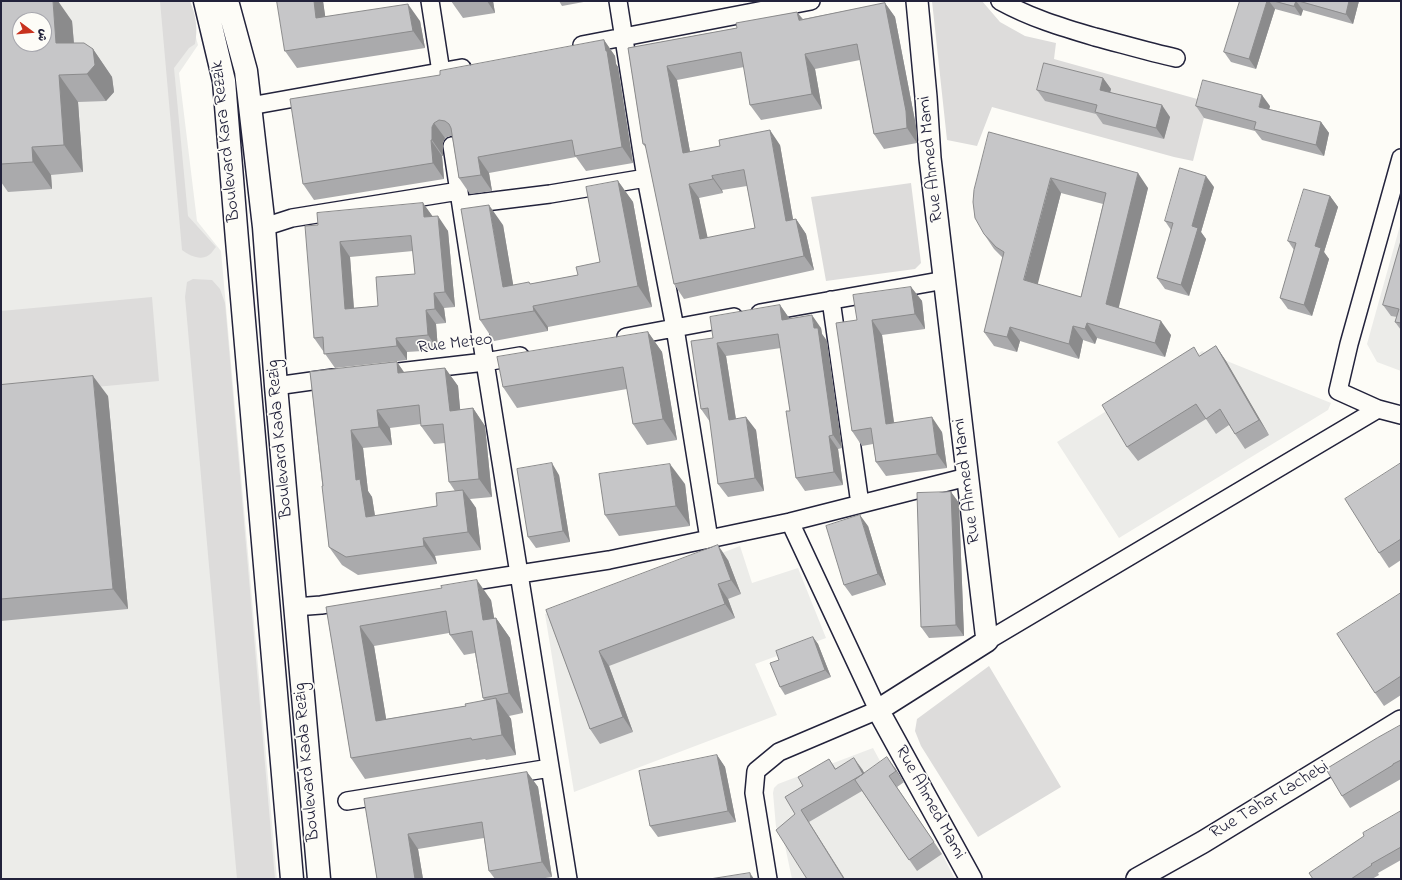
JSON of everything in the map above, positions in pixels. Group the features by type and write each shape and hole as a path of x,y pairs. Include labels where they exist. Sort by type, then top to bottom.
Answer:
{"main road":[{"name":"Boulevard Kara Rezzik","path":"205,1 224,81 236,240"},
{"name":"Boulevard Kada Rezig","path":"227,1 246,71 264,227 294,607 319,879"},
{"name":"Boulevard Kada Rezig","path":"236,240 290,839 292,879"}],"street":[{"path":"430,1 441,72"},
{"path":"618,1 646,178 675,328 709,539"},
{"path":"565,48 811,1"},
{"name":"Rue Ahmed Mami","path":"917,1 930,158 987,642"},
{"path":"1000,1 1022,13 1048,23 1176,58"},
{"path":"250,106 478,65"},
{"path":"452,146 568,879"},
{"path":"1401,158 1349,344 1338,391 1378,409 1401,415"},
{"path":"264,227 292,218 460,198 550,194 646,178"},
{"path":"612,339 945,280"},
{"path":"832,300 860,504"},
{"name":"Rue Meteo","path":"276,386 300,382 485,362 536,353"},
{"path":"768,879 754,793 756,771 779,752 878,710 987,642 1378,409"},
{"path":"294,607 609,560 790,522 967,478"},
{"path":"790,522 878,710"},
{"name":"Rue Ahmed Mami","path":"878,710 971,879"},
{"name":"Rue Tahar Lachebi","path":"1137,879 1203,842 1401,720"},
{"path":"347,801 550,768"}],"shaded area":[{"path":"1,1 186,1 198,45 179,73 197,221 221,251 277,879 1,879"},
{"path":"160,1 190,1 196,22 195,44 189,48 174,68 188,216 216,247 210,254 203,258 192,256 182,250"},
{"path":"932,1 982,1 1000,22 1025,36 1056,43 1054,59 1208,102 1193,161 992,107 977,146 947,140"},
{"path":"911,183 921,263 915,269 826,281 811,197"},
{"path":"1401,222 1401,371 1377,362 1367,344"},
{"path":"193,279 212,280 220,289 225,303 275,879 237,879 185,297 187,282"},
{"path":"152,297 159,381 1,396 1,311"},
{"path":"1202,351 1331,403 1328,410 1119,538 1057,442"},
{"path":"740,546 752,583 798,568 826,638 755,664 777,715 574,792 545,614 701,561"},
{"path":"989,666 1061,787 978,837 921,746 915,731 917,719"},
{"path":"873,748 887,774 895,768 904,782 897,787 942,854 955,879 792,879 784,841 776,827 773,793 774,788 778,784"}],"building":[{"path":"1,1 53,1 56,43 84,43 93,49 95,65 87,74 59,75 64,145 32,147 33,162 1,164"},
{"path":"277,1 314,1 316,18 408,4 413,31 285,51"},
{"path":"1240,1 1267,1 1249,59 1224,52"},
{"path":"1274,1 1296,1 1294,6"},
{"path":"1299,1 1349,1 1346,14"},
{"path":"885,3 906,111 907,128 874,134 857,44 805,54 812,94 750,105 741,52 667,66 683,153 720,146 719,140 770,130 786,221 796,219 804,256 674,284 645,144 643,144 628,48 737,28 736,23 797,12 799,20","holes":["744,170 755,228 700,239 689,184 713,179 712,176"]},
{"path":"604,40 622,147 575,156 572,140 478,157 481,175 459,178 451,128 445,121 439,120 434,123 432,127 431,140 433,163 303,184 290,99 440,75 440,71"},
{"path":"1044,63 1103,78 1100,90 1162,105 1156,128 1095,112 1097,105 1037,90"},
{"path":"1203,80 1262,95 1259,107 1321,122 1316,145 1254,129 1256,122 1196,106"},
{"path":"989,132 1138,173 1106,304 1161,321 1155,343 1087,323 1085,329 1073,326 1069,344 1010,327 1007,337 984,332 1004,252 996,247 984,234 975,218 973,202 974,190","holes":["1051,178 1106,193 1081,297 1024,280"]},
{"path":"1180,168 1206,176 1192,226 1198,228 1181,285 1157,278 1173,223 1165,221"},
{"path":"618,181 638,286 533,306 534,311 480,320 461,209 489,205 503,287 529,282 530,284 578,275 576,267 600,262 586,187"},
{"path":"1304,189 1330,196 1315,246 1321,248 1304,305 1280,298 1296,243 1288,241"},
{"path":"423,203 424,217 438,216 445,292 434,293 435,309 426,310 428,335 396,338 397,346 324,354 323,337 314,338 305,226 318,225 317,213","holes":["411,236 415,274 376,277 378,306 345,309 340,242"]},
{"path":"1401,241 1401,323 1395,322 1399,309 1383,305"},
{"path":"911,287 915,314 872,320 886,424 932,417 937,454 876,462 871,428 852,431 836,323 857,320 853,295"},
{"path":"780,305 782,320 812,315 814,328 818,328 833,435 829,436 834,472 796,478 786,411 790,411 778,334 717,343 729,420 746,417 755,478 718,484 708,408 701,409 691,341 713,338 710,317"},
{"path":"648,332 663,419 633,424 623,367 503,387 497,357"},
{"path":"1216,346 1259,420 1235,434 1220,409 1206,419 1196,404 1127,447 1102,405 1194,347 1199,356"},
{"path":"397,362 398,373 445,368 450,411 473,408 479,479 449,482 443,424 421,426 419,405 377,410 379,427 351,430 356,480 360,479 366,517 437,506 436,493 463,490 468,532 423,538 424,546 346,557 329,547 310,372"},
{"path":"93,376 113,589 1,599 1,385"},
{"path":"552,463 563,531 528,537 517,469"},
{"path":"1401,463 1401,539 1379,553 1345,499"},
{"path":"670,464 676,506 605,515 599,474"},
{"path":"951,492 956,625 921,627 917,493"},
{"path":"860,515 878,574 844,585 826,526"},
{"path":"718,545 731,580 718,584 725,604 599,651 623,717 590,729 546,610"},
{"path":"477,580 483,620 496,618 509,693 483,698 472,631 450,635 446,611 360,626 376,721 466,706 465,704 496,698 502,735 472,740 471,738 351,758 326,607 442,588 441,586"},
{"path":"1401,593 1401,676 1375,693 1337,634"},
{"path":"813,637 825,670 780,687 770,663 779,660 776,651"},
{"path":"1401,725 1401,760 1342,796 1326,769"},
{"path":"717,755 728,811 650,826 639,771"},
{"path":"887,757 896,771 889,776 934,842 909,860 855,780"},
{"path":"854,758 863,774 801,810 844,879 807,879 776,830 795,814 785,797 803,786 798,777 829,759 835,769"},
{"path":"527,772 542,862 489,871 482,822 408,834 415,879 377,879 364,799"},
{"path":"1401,811 1401,847 1371,864 1372,865 1351,879 1313,879 1309,873 1364,836 1363,833"},
{"path":"750,873 751,879 710,879"}]}
